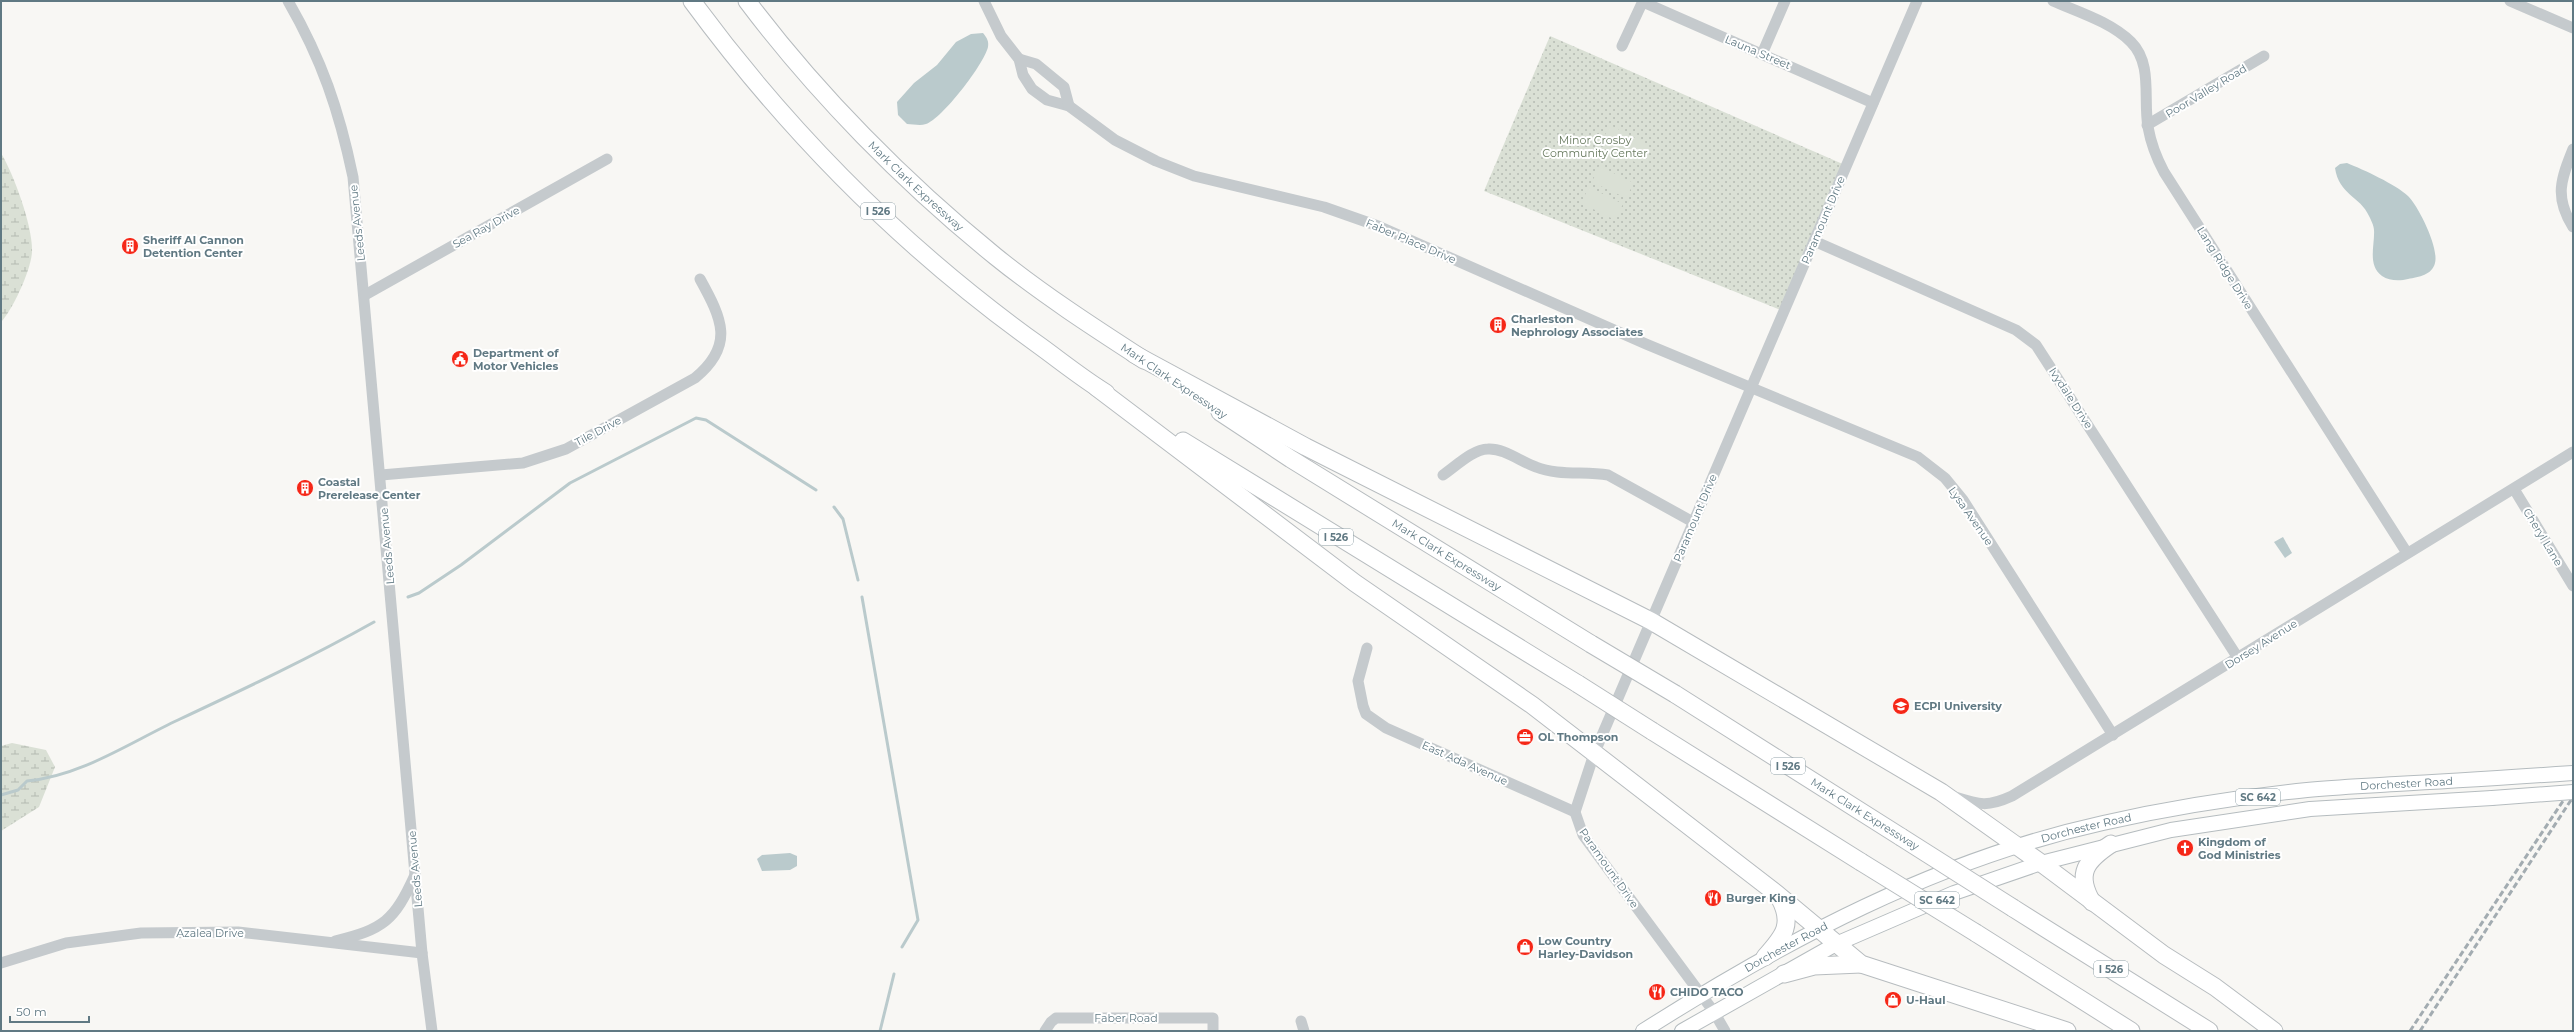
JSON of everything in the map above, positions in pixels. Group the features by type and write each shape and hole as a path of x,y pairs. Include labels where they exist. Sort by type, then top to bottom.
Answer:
{"highway":[{"name":"I 526","path":"692,1 747,72 800,131 907,240 997,315 1096,387 1578,684 2131,1031"},
{"name":"Mark Clark Expressway","path":"747,1 770,31 846,114 944,213 1048,297 1291,459 1675,694 2209,1031"},
{"path":"1134,354 1306,447 1651,621 1941,792 2041,863 2093,904 2274,1031"},
{"path":"1096,387 1355,583 1532,705 1777,894 1861,964"},
{"path":"2093,904 2085,890 2085,872 2088,863 2096,854 2111,844"},
{"path":"1765,957 1778,942 1788,921 1786,909 1777,894"},
{"path":"1784,974 1814,966 1861,964 2066,1031"}],"main road":[{"name":"Dorchester Road","path":"1642,1031 1701,994 1765,957 1866,904 1952,868 2016,846 2102,823 2167,810 2308,790 2573,773"},
{"name":"Dorchester Road","path":"1682,1031 1836,944 1954,893 2041,863 2111,844 2171,830 2310,809 2573,792"}],"street":[{"name":"Leeds Avenue","path":"288,1 306,33 327,79 343,126 353,177 365,295 422,953 432,1031"},
{"name":"Faber Place Drive","path":"984,1 1001,36 1019,59 1023,75 1032,89 1047,100 1069,106 1115,140 1156,161 1194,176 1324,207 1378,226 1646,344 1752,386"},
{"path":"1762,54 1785,1"},
{"name":"Paramount Drive","path":"1726,1031 1701,994 1583,835 1575,812 1594,754 1917,1"},
{"name":"Lang Ridge Drive","path":"2053,1 2111,27 2131,42 2144,64 2147,125 2153,150 2164,172 2407,554"},
{"path":"2510,1 2573,28"},
{"path":"1622,46 1643,2"},
{"name":"Launa Street","path":"1643,2 1873,102"},
{"name":"Poor Valley Road","path":"2147,125 2264,56"},
{"path":"1019,59 1036,64 1064,87 1069,106"},
{"path":"2573,149 2561,178 2561,199 2573,227"},
{"name":"Sea Ray Drive","path":"365,295 607,159"},
{"name":"Ivydale Drive","path":"1814,241 2016,330 2036,345 2238,658"},
{"name":"Tile Drive","path":"381,475 523,463 566,449 695,378 710,365 719,350 720,332 716,309 700,279"},
{"name":"Lysa Avenue","path":"1752,386 1918,457 1945,478 1963,500 2113,735"},
{"path":"1443,474 1477,452 1487,449 1499,451 1546,471 1593,472 1608,475 1693,522"},
{"name":"Dorsey Avenue","path":"1941,792 1982,805 1998,802 2012,796 2573,452"},
{"name":"Cheryl Lane","path":"2514,489 2573,586"},
{"name":"East Ada Avenue","path":"1367,648 1358,681 1366,714 1386,728 1575,812"},
{"path":"328,942 360,934 386,922 404,900 416,874"},
{"name":"Azalea Drive","path":"1,963 66,943 141,933 238,932 422,953"},
{"name":"Faber Road","path":"1045,1031 1051,1022 1056,1018 1213,1018 1213,1031"}],"green space":[{"name":"Minor Crosby Community Center","path":"1550,36 1845,165 1783,311 1484,191"},
{"path":"1610,125 1647,144 1637,163 1600,145"},
{"path":"1,153 22,201 29,229 32,252 31,260 21,289 11,308 1,322"},
{"path":"1599,166 1634,183 1626,198 1592,182"},
{"path":"1589,187 1623,204 1615,220 1581,203"},
{"path":"12,743 46,750 55,767 39,807 1,831 1,746"}],"shaded area":[{"path":"983,33 987,38 988,43 985,55 971,78 952,102 933,120 926,124 907,124 898,115 897,102 914,83 937,65 956,42 971,34"},
{"path":"2347,163 2387,182 2402,191 2412,201 2427,228 2434,248 2435,263 2428,273 2405,280 2391,280 2385,278 2377,271 2373,261 2374,227 2365,209 2345,190 2337,177 2335,168 2340,164"},
{"path":"2283,537 2292,553 2285,558 2274,542"},
{"path":"790,853 797,856 797,866 790,870 762,871 757,859 762,855"}],"waterway":[{"path":"408,597 419,593 461,565 570,483 696,418 706,420 816,490"},
{"path":"834,507 843,519 858,580"},
{"path":"862,597 918,920 902,947"},
{"path":"1,795 18,790 27,781 47,778 86,766 301,661 374,622"},
{"path":"880,1031 894,974"}],"railway":[{"path":"2410,1031 2573,786"},
{"path":"2420,1031 2573,797"}],"place":[{"name":"Sheriff Al Cannon Detention Center","path":"130,246"},
{"name":"Charleston Nephrology Associates","path":"1498,325"},
{"name":"Department of Motor Vehicles","path":"460,359"},
{"name":"Coastal Prerelease Center","path":"305,488"},
{"name":"ECPI University","path":"1901,706"},
{"name":"OL Thompson","path":"1525,737"},
{"name":"Kingdom of God Ministries","path":"2185,848"},
{"name":"Burger King","path":"1713,898"},
{"name":"Low Country Harley-Davidson","path":"1525,947"},
{"name":"CHIDO TACO","path":"1657,992"},
{"name":"U-Haul","path":"1893,1000"}]}
